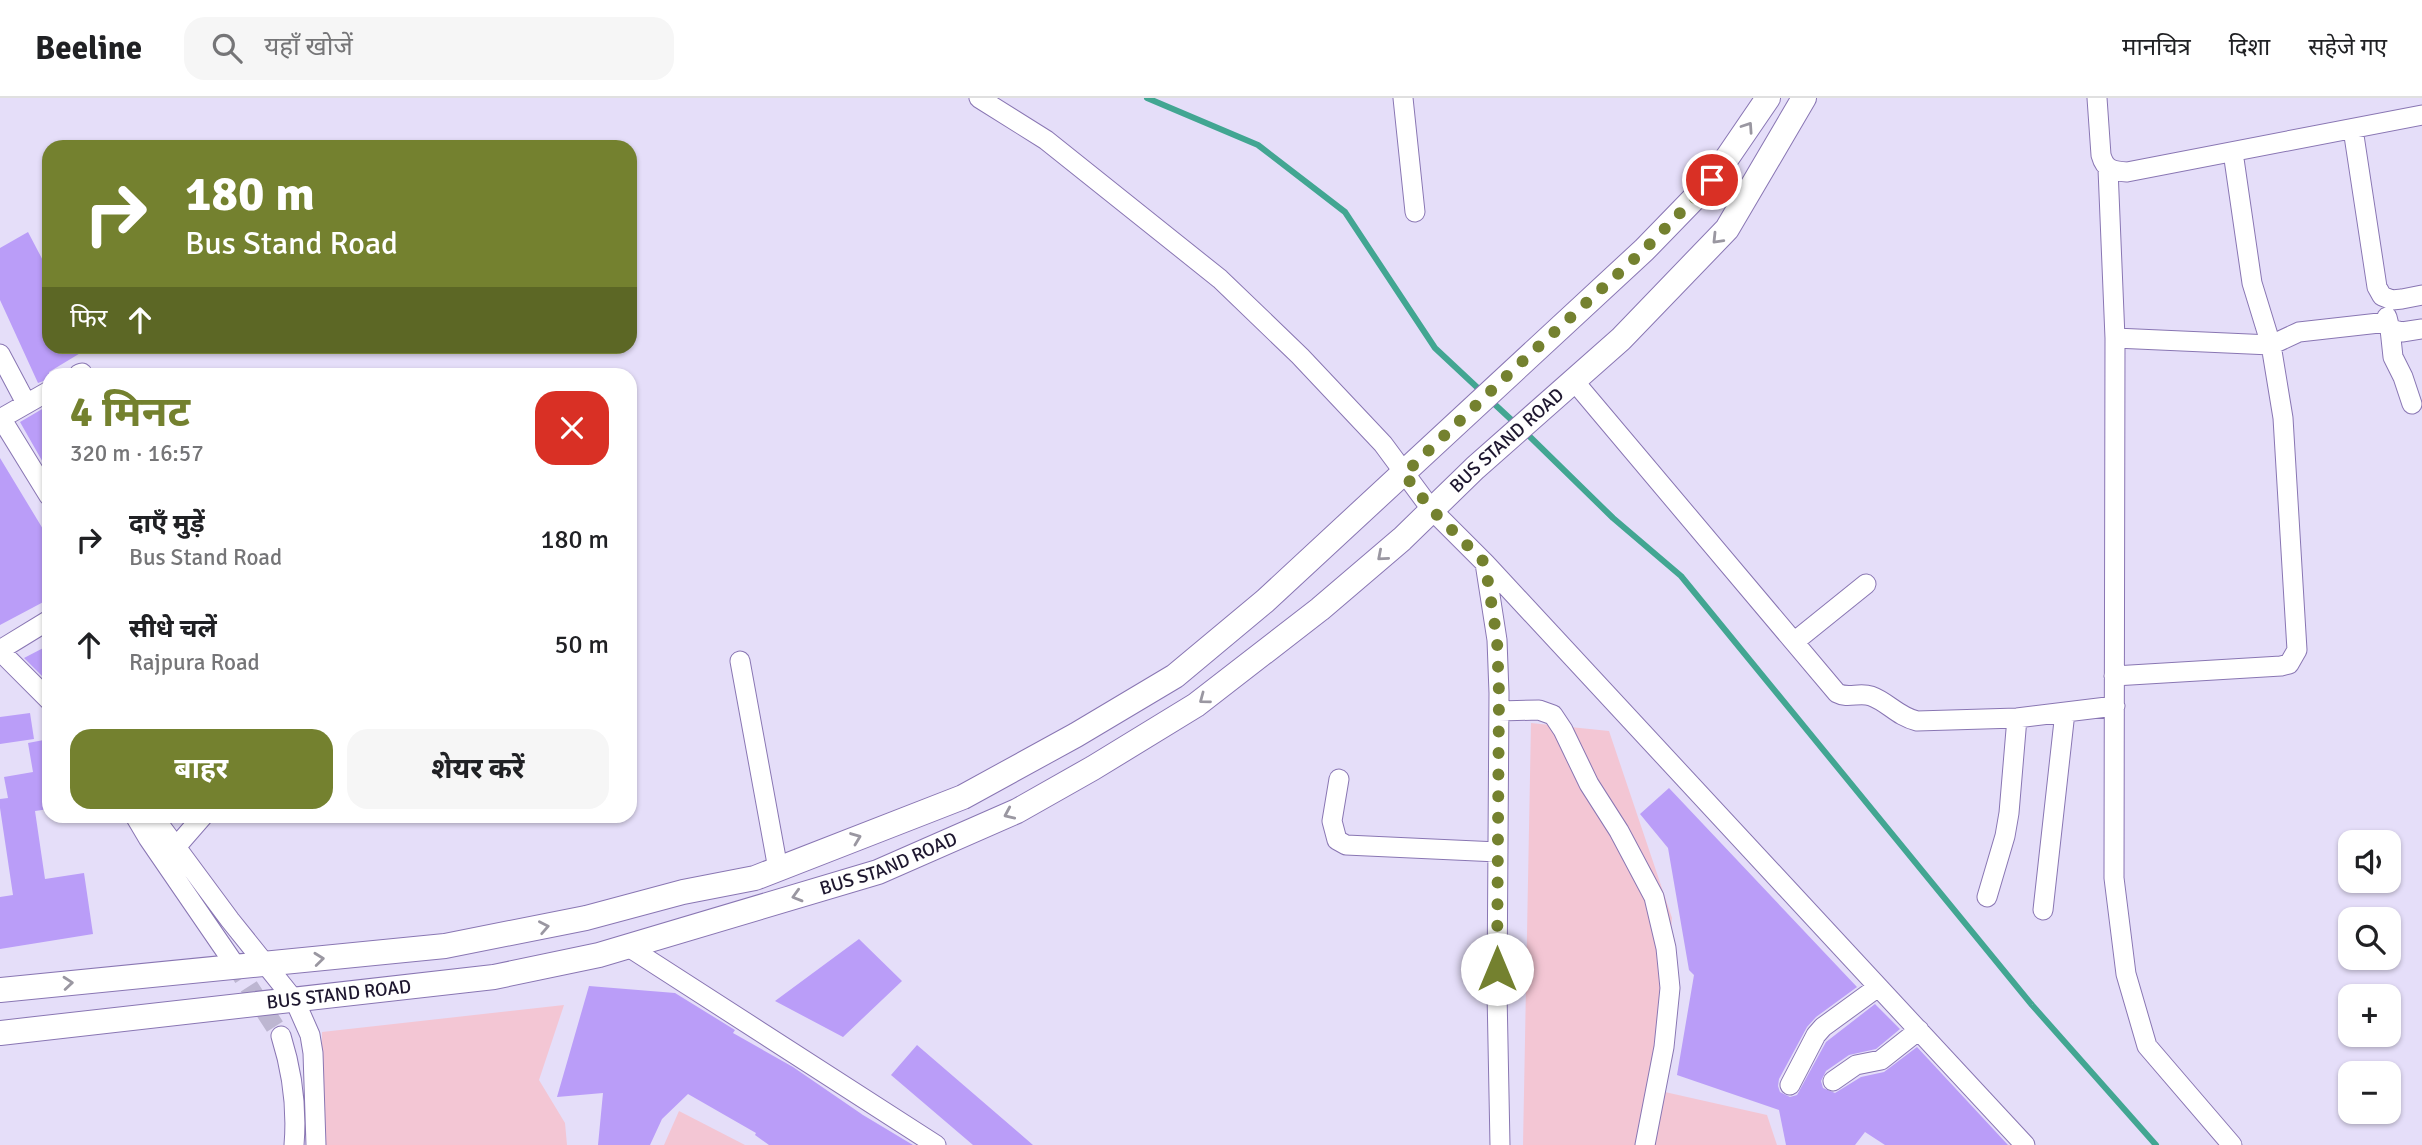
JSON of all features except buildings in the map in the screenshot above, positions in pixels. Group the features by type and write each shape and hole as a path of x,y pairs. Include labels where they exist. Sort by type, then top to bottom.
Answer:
{"main road":[{"name":"BUS STAND ROAD","path":"0,990 445,946 586,918 683,892 755,878 963,797 1076,735 1175,676 1265,601 1644,250 1712,180 1768,98"},
{"name":"BUS STAND ROAD","path":"0,1033 494,977 599,955 878,872 1017,811 1196,705 1320,609 1402,539 1431,509 1621,339 1727,229 1804,98"}],"street":[{"path":"979,98 1046,140 1220,279 1300,356 1383,444 1431,509 1485,563 2025,1145"},
{"path":"1403,98 1415,212"},
{"path":"2097,98 2101,155 2108,169 2115,338 2114,877 2122,951 2147,1046 2232,1145"},
{"path":"2108,169 2127,172 2422,115"},
{"path":"2353,129 2378,287 2382,296 2387,298 2402,299 2422,295"},
{"path":"2114,676 2281,666 2289,664 2297,650 2283,418 2272,345 2252,283 2233,152"},
{"path":"2387,298 2393,357 2412,404"},
{"path":"2115,338 2272,345 2300,332 2312,330 2389,325 2402,332 2422,329"},
{"path":"0,354 26,403"},
{"path":"1574,381 1837,693 1844,697 1873,696 1905,718 1917,721 2017,718 2115,706"},
{"path":"42,395 1,418 42,485"},
{"path":"1485,563 1497,639 1499,711 1497,992 1500,1145"},
{"path":"1794,642 1866,584"},
{"path":"42,624 0,651 42,693"},
{"path":"740,661 778,869"},
{"path":"1499,711 1539,709 1553,715 1654,897 1670,988 1664,1047 1645,1145"},
{"path":"2043,909 2065,712"},
{"path":"1987,897 2009,813 2017,718"},
{"path":"1339,779 1332,821 1337,840 1346,845 1498,852"},
{"path":"139,823 233,962"},
{"path":"158,823 295,1001 310,1035 313,1053 316,1145"},
{"path":"176,847 197,823"},
{"path":"627,946 936,1145"},
{"path":"1790,1085 1815,1035 1878,987"},
{"path":"1833,1081 1856,1065 1881,1060 1919,1030"},
{"path":"281,1036 292,1087 294,1145"}],"shaded area":[{"path":"1531,723 1609,731 1672,918 1656,1090 1767,1115 1777,1145 1523,1145"},
{"path":"564,1005 539,1080 565,1123 567,1145 320,1145 322,1032"},
{"path":"679,1111 745,1145 664,1145"}],"waterway":[{"path":"1147,98 1258,145 1345,212 1435,348 1481,391"},
{"path":"1489,399 1517,425"},
{"path":"1525,432 1613,518 1681,576 2032,1005 2156,1145"}],"tunnel":[{"path":"233,962 281,1036"}],"route":[{"path":"1497,969 1499,693 1497,639 1485,563 1431,509 1404,474 1644,250 1712,180"}]}
